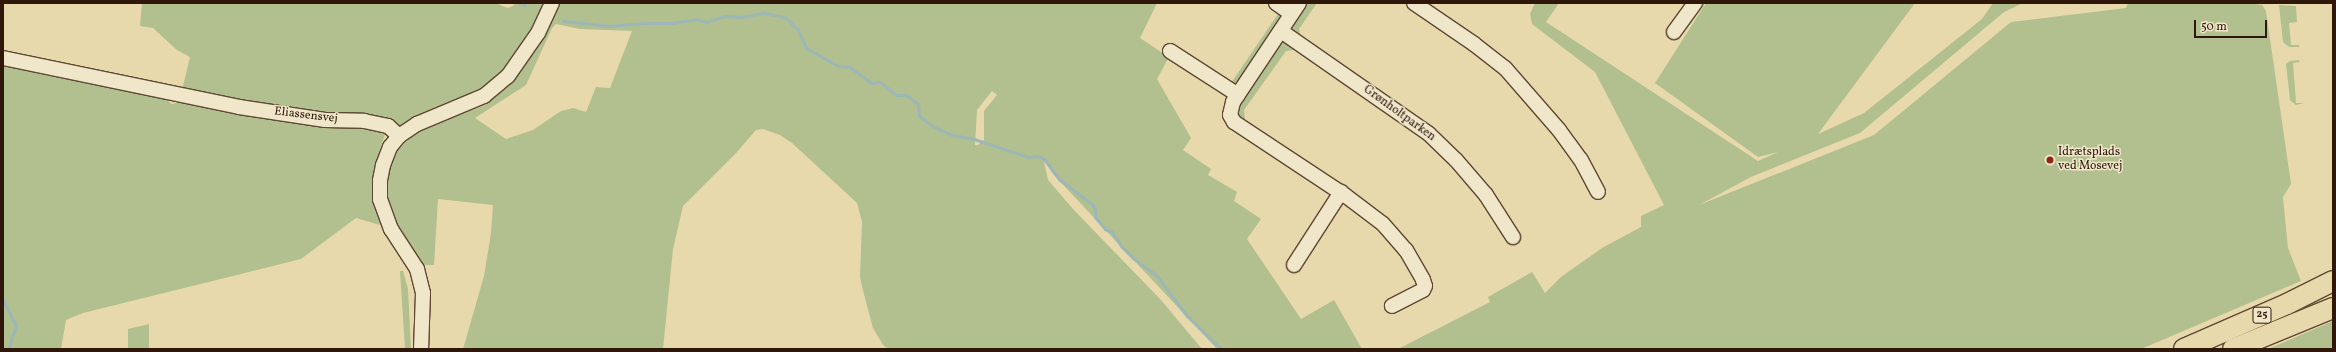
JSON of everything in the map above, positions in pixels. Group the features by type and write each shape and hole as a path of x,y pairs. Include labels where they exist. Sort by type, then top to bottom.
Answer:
{"highway":[{"name":"25","path":"2184,349 2287,304 2333,281"},
{"path":"2297,324 2317,304 2333,297"},
{"name":"25","path":"2233,349 2333,308"}],"street":[{"path":"421,349 423,293 417,269 391,229 380,199 380,181 383,165 390,147 399,136 417,124 484,96 508,76 538,33 552,3"},
{"path":"1276,3 1296,8 1230,107 1230,115 1234,122 1341,192 1383,224 1406,250 1425,286 1423,290 1392,306"},
{"path":"1414,3 1474,44 1505,68 1559,130 1581,160 1598,192"},
{"path":"1674,32 1695,3"},
{"name":"Grønholtparken","path":"1280,31 1429,134 1456,160 1486,195 1513,237"},
{"path":"1170,51 1238,95"},
{"name":"Eliassensvej","path":"3,58 17,59 239,107 325,120 364,122 388,126 399,136"},
{"path":"1294,266 1341,192"}],"green space":[{"path":"142,3 495,3 508,8 515,5 511,3 1157,3 1140,38 1169,57 1157,79 1191,138 1183,150 1211,169 1208,175 1237,192 1234,201 1261,219 1247,239 1301,319 1334,300 1362,349 1217,349 1053,174 1043,157 1048,180 1073,209 1161,300 1202,349 888,349 883,345 873,328 862,287 860,276 862,222 857,203 792,143 780,135 763,129 756,130 737,152 683,206 673,249 663,349 463,349 484,276 491,233 493,205 438,199 434,265 421,265 395,223 383,190 388,168 398,150 410,138 431,126 485,105 513,82 539,41 528,41 495,83 398,127 253,105 182,90 190,57 177,50 153,28 140,26","holes":["556,24 580,29 632,31 610,88 596,87 586,112 573,108 561,111 533,130 506,139 475,118 526,85 552,28","992,91 997,95 984,111 984,140 978,145 975,145 977,110"]},
{"path":"1305,3 1317,3 1299,29 1301,38 1292,34 1289,27"},
{"name":"Idrætsplads ved Mosevej","path":"1535,3 1559,3 1546,22 1758,161 1778,152 1758,157 1655,83 1706,3 1915,3 1818,134 1864,113 1982,19 1993,3 2023,3 2004,12 1860,133 1751,177 1699,205 1874,135 2011,22 2126,8 2128,3 2248,3 2262,5 2266,11 2291,184 2283,197 2288,248 2301,281 2141,349 1398,349 1490,302 1488,297 1532,272 1545,293 1561,277 1602,248 1641,227 1641,216 1664,205 1595,72 1532,24 1530,14"},
{"path":"2279,5 2296,6 2297,22 2289,23 2291,45 2299,45 2299,47 2289,47 2283,42"},
{"path":"1280,11 1283,20 1239,86 1229,86"},
{"path":"1279,42 1284,42 1294,50 1286,51 1244,110 1245,121 1236,116 1236,105"},
{"path":"2299,60 2300,62 2293,63 2296,103 2304,103 2296,105 2290,100 2286,64 2290,61"},
{"path":"3,65 162,97 172,104 180,102 286,121 371,130 385,134 374,168 380,225 356,218 301,259 83,313 66,320 61,349 3,349"},
{"path":"400,271 403,271 408,289 411,349 405,349"},
{"path":"2333,321 2333,347 2328,349 2268,349"},
{"path":"149,324 149,349 128,349 128,329"}],"waterway":[{"path":"520,3 525,5"},
{"path":"563,21 610,26 644,23 672,23 696,19 706,22 726,16 741,17 764,13 785,17 798,30 806,48 838,66 850,67 871,83 880,82 896,95 906,95 918,104 919,116 934,127 952,135 974,139 1028,157 1037,156 1044,159 1060,180 1093,205 1095,217 1105,229 1112,232 1121,246 1133,258 1157,276 1187,316 1221,349"},
{"path":"3,300 16,325 8,349"}],"place":[{"name":"Idrætsplads ved Mosevej","path":"2050,160"}]}
